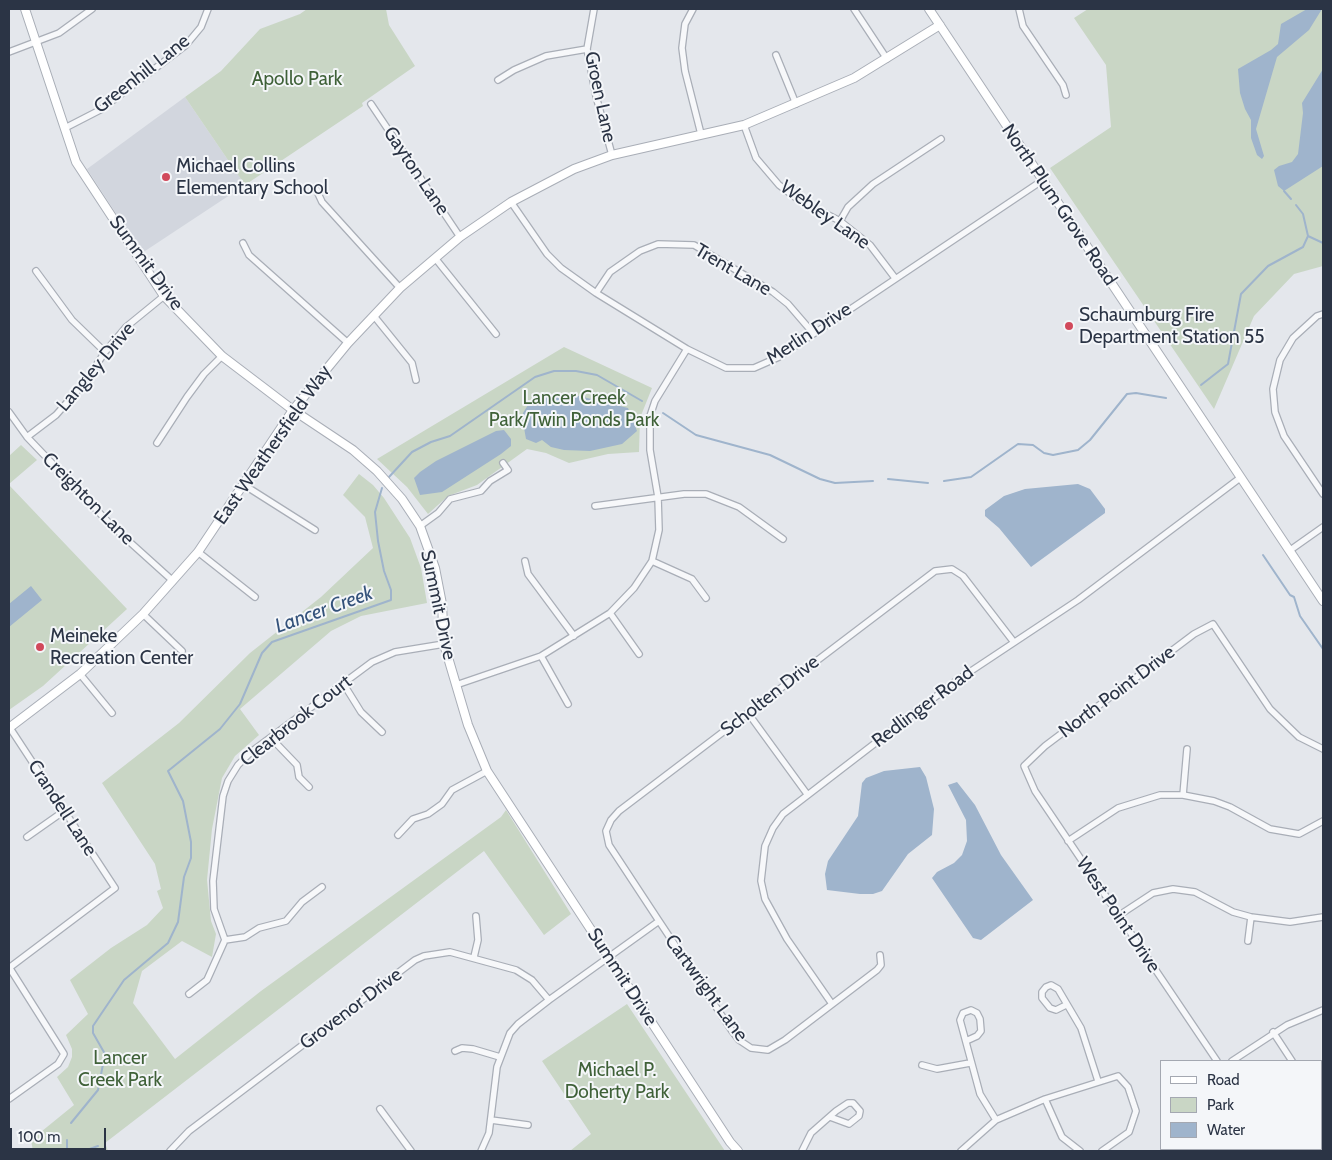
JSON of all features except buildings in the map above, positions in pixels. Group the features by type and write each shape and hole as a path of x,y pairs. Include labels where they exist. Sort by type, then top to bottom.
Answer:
{"street":[{"name":"Summit Drive","path":"25,9 76,162 164,296 222,356 293,410 353,450 377,471 402,499 420,526 435,568 442,604 444,644 468,725 487,771 730,1142 738,1151"},
{"path":"9,52 59,33 92,9"},
{"name":"Greenhill Lane","path":"65,128 100,110 186,45 201,26 208,9"},
{"name":"Groen Lane","path":"594,9 587,49 596,96 612,155"},
{"path":"693,9 685,24 682,48 685,71 701,134"},
{"path":"854,9 887,59"},
{"name":"North Plum Grove Road","path":"929,9 1323,601"},
{"path":"1018,9 1023,26 1063,86 1066,95"},
{"name":"East Weathersfield Way","path":"9,728 80,674 143,614 198,552 293,410 348,343 400,288 460,237 511,202 574,169 612,155 744,125 854,78 940,25"},
{"path":"498,80 514,70 546,56 587,49"},
{"path":"776,55 796,104"},
{"name":"Gayton Lane","path":"371,104 460,237"},
{"name":"Webley Lane","path":"744,125 756,158 779,185 799,200 840,221 870,245 895,278"},
{"path":"840,221 848,207 873,184 941,139"},
{"name":"Merlin Drive","path":"511,202 547,254 561,268 596,293 687,349 726,368 754,368 779,357 1043,180"},
{"path":"316,189 322,202 400,288"},
{"path":"243,243 249,255 348,343"},
{"name":"Trent Lane","path":"596,293 610,272 640,251 658,244 694,245 773,292 788,304 813,333"},
{"path":"435,258 496,334"},
{"path":"36,271 72,320 105,352"},
{"name":"Langley Drive","path":"27,437 56,415 85,382 105,352 126,327 164,296"},
{"path":"1323,314 1317,316 1294,338 1280,360 1273,389 1275,412 1284,436 1323,494"},
{"path":"374,316 412,364 416,380"},
{"path":"456,685 541,656 610,613 634,588 652,561 659,530 658,497 650,450 650,416 655,401 687,349"},
{"path":"157,443 187,396 204,374 222,356"},
{"name":"Creighton Lane","path":"9,412 27,437 112,526 173,581"},
{"path":"420,526 438,513 450,499 481,491 490,481 508,470 503,463"},
{"name":"Redlinger Road","path":"832,1004 773,916 765,899 761,881 765,846 773,828 783,814 956,681 1013,641 1078,600 1240,478"},
{"path":"244,485 315,530"},
{"path":"595,506 658,497 706,494 739,507 783,539"},
{"path":"1289,551 1323,527"},
{"path":"198,552 255,597"},
{"path":"525,561 528,574 574,636"},
{"path":"652,561 692,579 706,598"},
{"name":"Scholten Drive","path":"659,922 608,845 606,831 613,816 619,810 848,635 939,569 952,569 962,576 1013,641"},
{"path":"610,613 639,654"},
{"path":"143,614 182,651"},
{"name":"North Point Drive","path":"1024,766 1045,746 1194,634 1213,624 1270,709 1299,737 1323,749"},
{"name":"Clearbrook Court","path":"225,940 214,909 213,881 224,796 228,781 238,765 270,738 372,662 394,652 444,644"},
{"path":"541,656 568,704"},
{"path":"80,674 112,713"},
{"path":"344,683 361,712 382,732"},
{"path":"748,713 807,794"},
{"name":"Crandell Lane","path":"9,728 116,888 9,968"},
{"path":"270,738 297,765 298,778 309,787"},
{"path":"1183,795 1187,749"},
{"name":"West Point Drive","path":"1024,766 1035,791 1216,1060"},
{"path":"398,835 413,819 428,814 442,804 452,790 487,771"},
{"path":"1068,841 1110,813 1135,802 1160,795 1183,795 1214,801 1230,807 1270,829 1299,834 1323,821"},
{"path":"27,837 64,811"},
{"path":"189,994 207,980 225,940 245,937 259,928 286,921 302,902 322,887"},
{"path":"1118,916 1153,893 1173,889 1195,892 1233,912 1251,917 1290,922 1323,917"},
{"path":"474,956 478,940 476,916"},
{"path":"1248,941 1251,917"},
{"path":"481,1151 491,1120 500,1056 510,1034 518,1024 549,1000 659,922"},
{"name":"Cartwright Lane","path":"659,922 739,1040 751,1048 763,1051 774,1047 877,970 881,965 880,955"},
{"name":"Grovenor Drive","path":"170,1151 189,1131 415,960 443,951 474,956 523,973 536,984 549,1000"},
{"path":"9,968 64,1054 58,1064 9,1099"},
{"path":"1066,1005 1056,1010 1050,1008 1042,998 1042,992 1046,987 1055,986 1080,1028 1098,1081"},
{"path":"966,1041 977,1036 981,1031 980,1019 977,1013 971,1010 962,1014 960,1020 970,1063 980,1094 996,1120"},
{"path":"1233,1060 1273,1032 1323,1010"},
{"path":"1273,1032 1291,1060"},
{"path":"455,1051 462,1048 473,1049 500,1056"},
{"path":"922,1065 937,1068 970,1063"},
{"path":"961,1151 996,1120 1045,1098 1118,1076 1128,1087 1136,1111 1129,1132 1102,1151"},
{"path":"1045,1098 1062,1137 1080,1151"},
{"path":"802,1151 811,1133 830,1117 848,1103 854,1103 860,1111 859,1116 849,1124 830,1117"},
{"path":"380,1109 411,1151"},
{"path":"491,1120 528,1125"}],"shaded area":[{"name":"Michael Collins Elementary School","path":"185,97 245,185 142,253 87,169"}],"green space":[{"name":"Apollo Park","path":"307,9 386,9 389,25 415,66 362,103 363,106 245,185 185,97 221,71 260,29 300,14"},
{"path":"1088,9 1323,9 1323,266 1294,274 1254,316 1214,409 1050,168 1111,127 1106,65 1074,18"},
{"name":"Lancer Creek Park/Twin Ponds Park","path":"564,347 652,388 640,418 639,452 608,454 569,463 546,453 527,449 477,485 448,496 428,514 407,487 377,459"},
{"path":"21,445 37,460 9,484 9,456"},
{"name":"Lancer Creek Park","path":"359,474 373,485 384,498 410,538 421,568 427,603 361,616 331,631 240,709 259,735 235,756 222,778 212,829 207,880 211,921 216,934 212,957 182,941 142,971 133,1003 175,1059 261,991 501,817 506,810 571,914 544,935 484,851 105,1143 108,1151 33,1151 31,1140 74,1105 57,1077 68,1067 72,1057 72,1049 66,1035 88,1014 70,980 111,948 147,925 163,908 157,891 161,889 155,864 102,783 179,723 250,653 321,597 373,548 365,517 343,495"},
{"path":"9,485 127,609 43,686 9,710"},
{"name":"Michael P. Doherty Park","path":"627,1004 725,1151 570,1151 591,1134 542,1061"}],"water":[{"path":"1307,9 1322,9 1309,30 1277,57 1256,129 1264,156 1262,159 1257,155 1251,138 1251,120 1240,93 1238,69 1278,44 1281,24"},
{"path":"1323,69 1323,166 1284,191 1278,186 1274,170 1279,166 1292,162 1298,154 1303,113 1302,103"},
{"path":"546,395 579,396 628,408 637,431 622,444 590,451 564,450 551,447 542,440 536,443 526,439 523,413 528,405"},
{"path":"504,430 511,439 511,446 501,454 442,492 420,495 414,478 420,472 436,461 496,431"},
{"path":"1078,484 1090,489 1105,509 1105,513 1031,567 999,528 985,516 985,510 1004,496 1025,489"},
{"path":"31,586 42,600 9,627 9,604"},
{"path":"920,767 926,777 934,809 932,835 908,854 882,891 873,894 860,894 827,890 825,874 828,861 858,816 862,783 866,778 884,771"},
{"path":"957,782 975,805 1001,855 1033,900 981,940 973,938 932,878 937,872 954,863 962,855 967,841 966,820 948,785"}],"waterway":[{"path":"1284,191 1291,199"},
{"path":"1201,385 1228,364 1241,294 1268,266 1303,247 1308,236 1303,214 1296,205"},
{"path":"1308,236 1323,243"},
{"name":"Lancer Creek","path":"389,477 412,452 431,442 450,436 535,377 554,371 576,371 597,375 642,401"},
{"path":"944,481 971,477 1018,444 1033,445 1044,453 1053,455 1078,450 1090,440 1127,394 1136,393 1166,398"},
{"path":"663,413 696,435 770,455 820,479 835,483 873,481"},
{"path":"888,479 928,483"},
{"name":"Lancer Creek","path":"71,1123 98,1090 105,1054 93,1033 93,1026 124,980 168,943 178,922 184,877 191,858 191,842 183,801 168,771 220,729 240,704 262,653 272,642 391,600 391,590 384,571 378,541 375,512 382,488"},
{"path":"1263,555 1290,595 1294,597 1300,616 1323,649"},
{"path":"67,1140 67,1149 70,1151"},
{"path":"84,1151 98,1146"}],"place":[{"name":"Michael Collins Elementary School","path":"166,177"},
{"name":"Schaumburg Fire Department Station 55","path":"1069,326"},
{"name":"Meineke Recreation Center","path":"40,647"}]}
